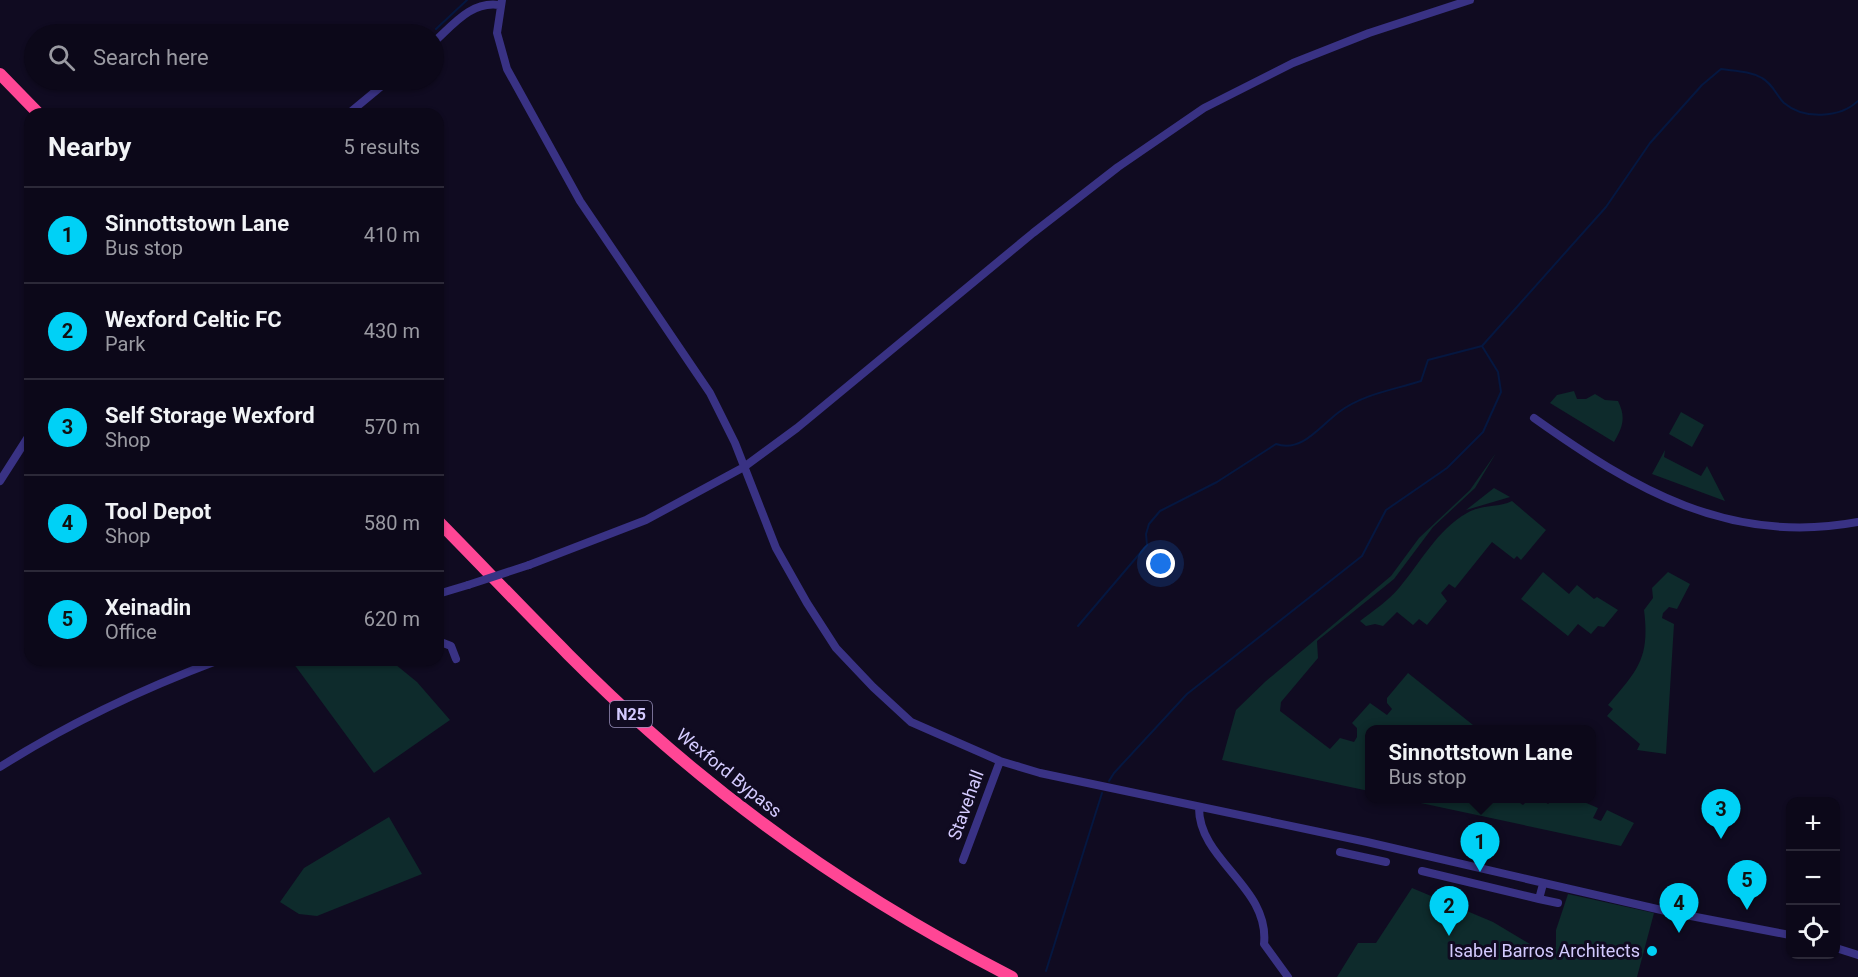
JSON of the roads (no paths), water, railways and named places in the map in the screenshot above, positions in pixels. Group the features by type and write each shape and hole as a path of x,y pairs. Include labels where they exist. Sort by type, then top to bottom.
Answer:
{"highway":[{"path":"0,74 33,108"},
{"name":"Wexford Bypass","path":"444,527 646,729 720,791 770,829 877,903 1012,977"}],"street":[{"path":"444,592 529,565 646,520 744,467 797,428 1033,233 1137,153 1204,108 1293,63 1369,33 1470,0"},
{"path":"444,33 473,8 487,3 500,2 497,33 507,69 580,201 710,393 735,442 776,548 807,603 843,655 879,693 911,722 1000,761 1040,773 1367,842 1543,884 1786,934"},
{"path":"355,108 377,90"},
{"path":"1534,418 1628,480 1662,498 1708,514 1777,526 1803,527 1858,522"},
{"path":"0,481 24,443"},
{"path":"444,643 451,646 456,659"},
{"path":"0,767 102,710 152,686 204,666"},
{"name":"Stavehall","path":"963,860 1000,761"},
{"path":"1199,808 1199,821 1211,843 1260,909 1266,927 1264,944 1288,977"},
{"path":"1362,856 1367,842"},
{"path":"1340,852 1386,862"},
{"path":"1422,871 1558,903"},
{"path":"1539,899 1543,884"},
{"path":"1840,949 1858,955"}],"waterway":[{"path":"441,24 467,0"},
{"path":"1109,781 1187,694 1362,556 1386,510 1447,468 1483,432 1501,392 1498,372 1482,346 1606,207 1650,143 1702,85 1721,69 1753,74 1762,78 1769,83 1784,103 1801,112 1832,114 1858,101"},
{"path":"1078,626 1147,545 1146,534 1149,524 1160,511 1217,482 1276,444 1285,446 1302,442 1339,412 1358,401 1421,381 1428,360 1482,346"},
{"path":"1046,971 1102,793"}],"place":[{"name":"Self Storage Wexford","path":"1721,839"},
{"name":"Sinnottstown Lane","path":"1480,872"},
{"name":"Xeinadin","path":"1747,910"},
{"name":"Tool Depot","path":"1679,933"},
{"name":"Wexford Celtic FC","path":"1449,936"},
{"name":"Isabel Barros Architects","path":"1652,951"}]}
